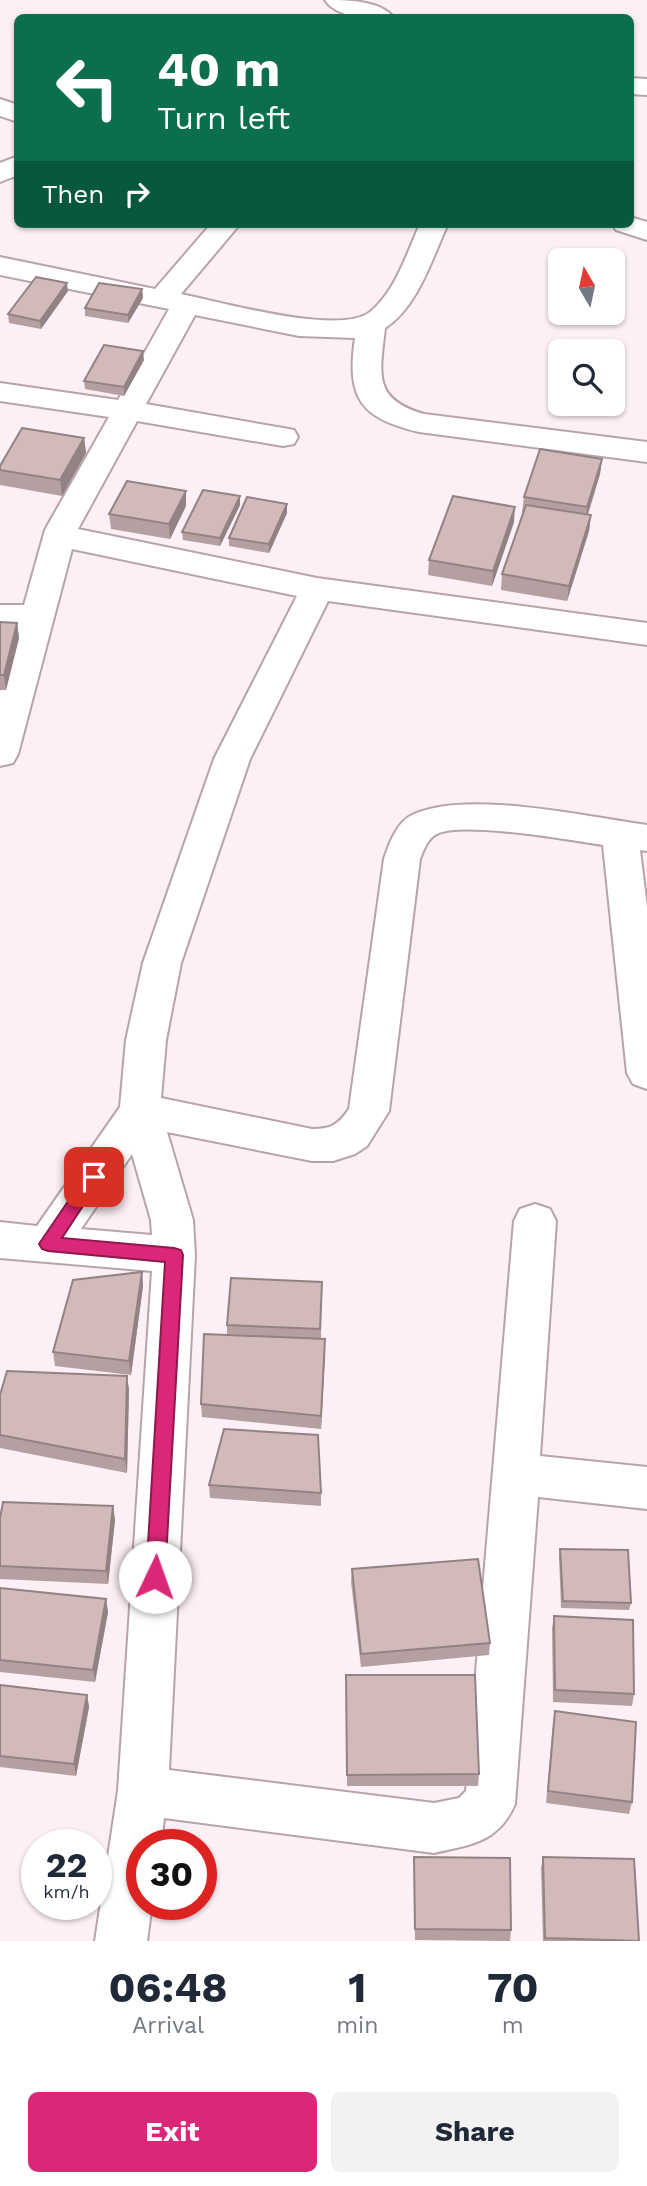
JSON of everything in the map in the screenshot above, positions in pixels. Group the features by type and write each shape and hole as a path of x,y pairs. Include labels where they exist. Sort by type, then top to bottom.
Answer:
{"street":[{"path":"337,0 372,14"},
{"path":"0,754 61,530 127,410 174,302 223,228"},
{"path":"0,266 299,327 343,330 371,325 393,307 432,228"},
{"path":"371,325 367,368 370,389 384,410 419,423 647,452"},
{"path":"0,392 127,410 282,437"},
{"path":"61,536 317,589 647,635"},
{"path":"121,1941 143,1791 174,1255 172,1220 140,1110 146,1040 162,963 232,759 317,589"},
{"path":"0,616 38,616"},
{"path":"140,1110 312,1145 339,1146 357,1132 369,1111 402,859 410,838 427,823 455,818 484,818 634,836 647,1073"},
{"path":"48,1244 140,1110"},
{"path":"143,1791 434,1828 471,1820 490,1804 535,1221"},
{"path":"0,1240 174,1255"},
{"path":"517,1474 647,1488"}],"building":[{"path":"36,277 67,283 40,321 8,314"},
{"path":"99,283 142,289 128,315 85,308"},
{"path":"104,345 143,351 124,387 84,381"},
{"path":"22,428 84,438 60,480 0,470"},
{"path":"540,449 602,459 587,507 524,497"},
{"path":"127,481 186,491 169,524 109,514"},
{"path":"203,490 240,496 220,538 182,532"},
{"path":"453,496 515,507 493,571 429,560"},
{"path":"247,497 287,504 269,544 229,538"},
{"path":"526,505 591,515 569,586 502,574"},
{"path":"0,622 17,623 4,675 0,675"},
{"path":"142,1272 129,1361 53,1352 73,1280"},
{"path":"231,1278 322,1282 320,1329 227,1325"},
{"path":"204,1334 325,1339 321,1416 201,1404"},
{"path":"7,1371 127,1376 125,1459 0,1435 0,1395"},
{"path":"224,1429 318,1435 321,1493 209,1485"},
{"path":"3,1502 113,1506 106,1571 0,1566 0,1518"},
{"path":"560,1549 628,1550 631,1603 563,1601"},
{"path":"478,1559 490,1643 361,1654 352,1569"},
{"path":"0,1588 106,1599 93,1670 0,1660"},
{"path":"554,1616 633,1620 634,1694 555,1690"},
{"path":"346,1675 475,1675 479,1774 347,1775"},
{"path":"0,1685 87,1695 74,1764 0,1756"},
{"path":"555,1711 636,1722 632,1802 548,1791"},
{"path":"414,1857 510,1858 511,1930 415,1929"},
{"path":"543,1857 634,1859 639,1941 545,1938"}],"route":[{"path":"94,1177 48,1244 174,1255 155,1577"}]}
